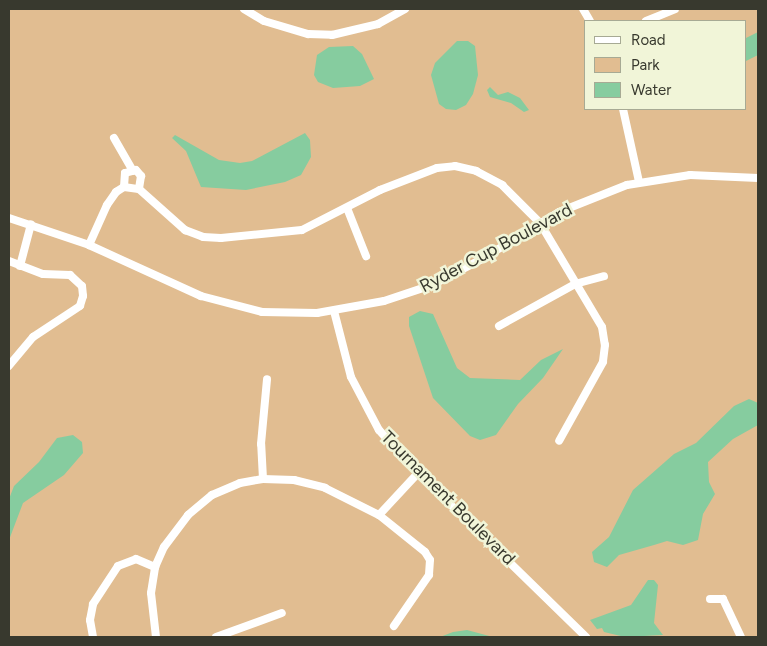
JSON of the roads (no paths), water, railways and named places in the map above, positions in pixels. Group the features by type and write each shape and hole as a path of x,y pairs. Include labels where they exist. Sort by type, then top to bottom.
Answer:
{"street":[{"path":"244,9 264,21 308,34 332,35 362,30 405,9"},
{"path":"648,20 674,9"},
{"path":"623,110 639,182"},
{"path":"114,138 133,171 141,176 139,189"},
{"path":"89,245 107,205 116,192 124,187 139,189 177,224 209,238 302,230 380,190 437,168 455,166 476,171 502,185 540,223 602,327 605,353 595,378 559,440"},
{"path":"124,187 125,173 133,171"},
{"name":"Ryder Cup Boulevard","path":"9,218 89,245 187,291 230,304 280,314 334,311 384,300 432,285 482,259 540,223 567,209 639,182 710,174 758,178"},
{"path":"346,208 366,256"},
{"path":"20,266 31,224"},
{"path":"9,261 43,274 70,275 82,286 83,296 80,306 34,337 9,366"},
{"path":"499,326 576,284 604,276"},
{"name":"Tournament Boulevard","path":"334,311 345,358 359,396 379,430 418,473 586,637"},
{"path":"263,479 261,444 267,379"},
{"path":"379,515 418,473"},
{"path":"156,637 151,609 155,567 172,535 205,501 225,489 263,479 310,483 379,515 425,552 431,565 427,579 394,626"},
{"path":"93,637 90,620 93,604 118,566 136,559 155,567"},
{"path":"710,599 723,599 741,637"},
{"path":"216,637 282,613"}],"water":[{"path":"758,32 758,55 747,60 747,38"},
{"path":"457,41 468,41 475,46 478,75 473,94 466,105 456,110 446,109 439,104 431,75 435,63"},
{"path":"353,46 362,54 374,79 360,86 333,88 318,82 314,75 317,55 329,47"},
{"path":"490,87 498,95 508,92 520,98 529,110 524,112 511,103 490,97 487,90"},
{"path":"305,133 310,140 311,157 301,175 285,182 246,190 201,187 186,151 172,138 175,135 219,160 240,163 252,161"},
{"path":"420,311 433,314 457,368 470,378 520,380 541,360 563,349 543,378 518,404 496,435 480,440 470,436 433,398 409,326 409,317"},
{"path":"749,399 758,403 758,425 733,439 708,462 709,482 715,494 703,514 698,540 683,545 667,541 619,555 607,567 594,562 592,552 609,537 633,490 674,454 696,443 734,406"},
{"path":"73,435 82,442 83,453 64,475 23,503 9,540 9,499 14,486 39,462 57,438"},
{"path":"648,580 654,580 658,585 654,623 663,635 625,637 604,632 602,628 597,629 590,620 631,605"},
{"path":"467,630 493,637 440,637 453,632"}]}
